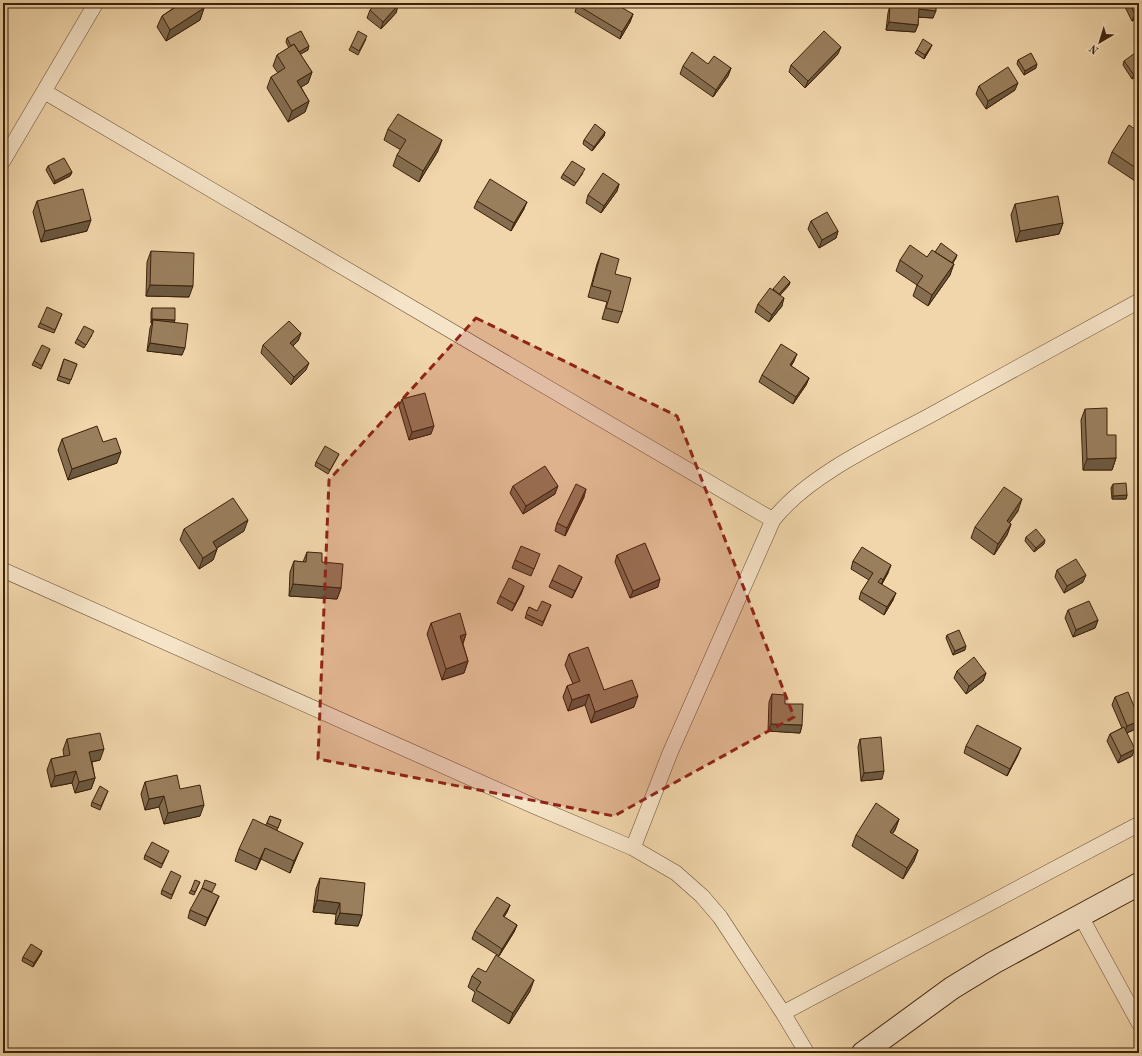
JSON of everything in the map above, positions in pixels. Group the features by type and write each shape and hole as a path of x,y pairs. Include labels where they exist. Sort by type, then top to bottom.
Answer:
{"main road":[{"path":"863,1053 952,988 993,963 1139,884"}],"street":[{"path":"3,161 96,3"},
{"path":"45,92 774,520"},
{"path":"634,848 670,753 774,520 794,498 830,472 875,445 1139,301"},
{"path":"3,570 536,808 634,848 676,873 702,896 720,917 783,1013 807,1053"},
{"path":"783,1013 1139,824"},
{"path":"1080,915 1139,1023"}],"highlighted area":[{"path":"476,318 677,416 794,717 614,816 318,759 329,480"}],"building":[{"path":"182,3 200,3 204,8 170,30 162,16"},
{"path":"376,3 396,3 398,5 383,22 370,10"},
{"path":"578,3 614,3 633,14 622,32 577,5"},
{"path":"906,3 936,3 936,11 919,9 918,25 889,22 890,5 906,7"},
{"path":"1129,3 1139,3 1139,12 1135,14"},
{"path":"301,31 309,46 299,52 294,44 291,46 287,38"},
{"path":"358,31 367,36 359,51 351,46"},
{"path":"824,31 841,47 808,81 791,65"},
{"path":"923,39 932,45 925,55 917,50"},
{"path":"294,44 312,72 297,81 309,101 292,111 271,77 285,68 277,55"},
{"path":"692,52 708,64 714,56 731,68 716,90 683,66"},
{"path":"1031,53 1037,64 1025,71 1018,60"},
{"path":"1135,53 1139,59 1139,72 1134,75 1124,61"},
{"path":"1008,67 1018,83 988,101 979,86"},
{"path":"398,114 442,140 423,171 397,155 406,140 388,129"},
{"path":"595,124 605,132 594,147 584,140"},
{"path":"1129,125 1139,132 1139,170 1112,152"},
{"path":"64,158 72,172 55,181 48,166"},
{"path":"572,161 585,169 576,183 563,174"},
{"path":"603,173 619,184 604,206 588,195"},
{"path":"490,179 527,202 514,223 477,201"},
{"path":"83,189 91,220 45,231 37,201"},
{"path":"1058,196 1063,223 1020,231 1015,204"},
{"path":"827,212 838,231 822,240 811,221"},
{"path":"941,243 957,255 952,263 935,252"},
{"path":"910,245 927,257 932,250 954,264 932,295 917,285 923,276 900,260"},
{"path":"151,251 194,253 193,286 150,285"},
{"path":"601,253 619,259 615,274 631,278 622,312 606,308 611,291 592,286"},
{"path":"784,276 790,282 779,294 773,289"},
{"path":"770,288 784,298 772,315 758,304"},
{"path":"47,307 62,314 55,330 40,323"},
{"path":"152,308 175,308 175,320 152,319"},
{"path":"153,320 188,324 185,348 150,343"},
{"path":"289,321 301,333 290,343 309,363 294,377 263,345"},
{"path":"84,326 94,331 86,345 77,339"},
{"path":"781,344 797,354 790,365 809,378 796,397 762,375"},
{"path":"42,345 50,349 42,366 34,361"},
{"path":"64,359 77,364 71,380 59,376"},
{"path":"425,393 434,426 412,432 402,399"},
{"path":"1107,408 1107,435 1116,435 1116,458 1087,459 1085,409"},
{"path":"97,426 103,442 116,438 121,452 72,469 62,439"},
{"path":"325,446 339,454 330,470 316,462"},
{"path":"545,466 558,486 526,506 513,486"},
{"path":"1126,483 1127,495 1113,496 1113,484"},
{"path":"576,484 586,489 567,528 557,523"},
{"path":"1004,487 1022,499 1007,521 1011,524 998,544 975,527"},
{"path":"233,498 248,520 213,542 217,549 203,558 184,529"},
{"path":"1036,529 1045,540 1036,548 1026,537"},
{"path":"645,543 660,579 633,591 617,555"},
{"path":"521,546 540,554 534,569 515,560"},
{"path":"862,547 891,565 883,580 881,578 878,582 896,593 887,607 861,592 873,573 853,561"},
{"path":"307,552 322,553 322,562 343,564 341,588 293,584 294,561 306,562"},
{"path":"1076,559 1086,575 1067,586 1057,570"},
{"path":"559,565 582,577 575,591 552,580"},
{"path":"509,578 524,586 515,604 500,596"},
{"path":"542,601 551,605 543,622 526,614 529,607 537,611"},
{"path":"1089,601 1098,620 1076,630 1068,610"},
{"path":"460,613 466,634 460,636 468,661 446,669 431,623"},
{"path":"959,630 966,646 955,651 947,635"},
{"path":"588,647 604,690 632,680 638,696 595,712 589,694 572,700 567,686 580,681 569,654"},
{"path":"974,657 986,673 969,686 957,671"},
{"path":"1128,692 1139,721 1127,726 1115,697"},
{"path":"772,694 785,695 785,704 803,704 802,725 771,724"},
{"path":"977,725 1021,748 1010,769 966,746"},
{"path":"1124,727 1135,749 1121,756 1110,734"},
{"path":"100,733 104,749 89,752 95,778 79,782 76,771 55,776 51,759 70,755 67,739"},
{"path":"881,737 884,771 864,773 860,739"},
{"path":"177,775 180,789 200,785 204,805 168,813 164,796 149,799 145,782"},
{"path":"100,786 108,791 101,806 92,802"},
{"path":"876,803 899,819 890,832 918,850 907,868 856,835"},
{"path":"270,816 281,820 278,828 267,823"},
{"path":"253,819 303,843 294,861 265,848 260,859 239,849"},
{"path":"152,842 169,851 162,864 145,855"},
{"path":"171,871 181,876 172,895 162,890"},
{"path":"320,878 365,883 362,915 340,913 340,903 317,900"},
{"path":"195,880 200,882 195,892 191,890"},
{"path":"205,880 216,884 212,892 202,888"},
{"path":"202,888 219,896 208,918 190,910"},
{"path":"497,897 510,905 503,916 517,925 502,949 475,931"},
{"path":"31,944 42,951 34,963 23,957"},
{"path":"496,955 534,980 513,1013 476,990 481,982 472,976 478,968 486,972"}]}
